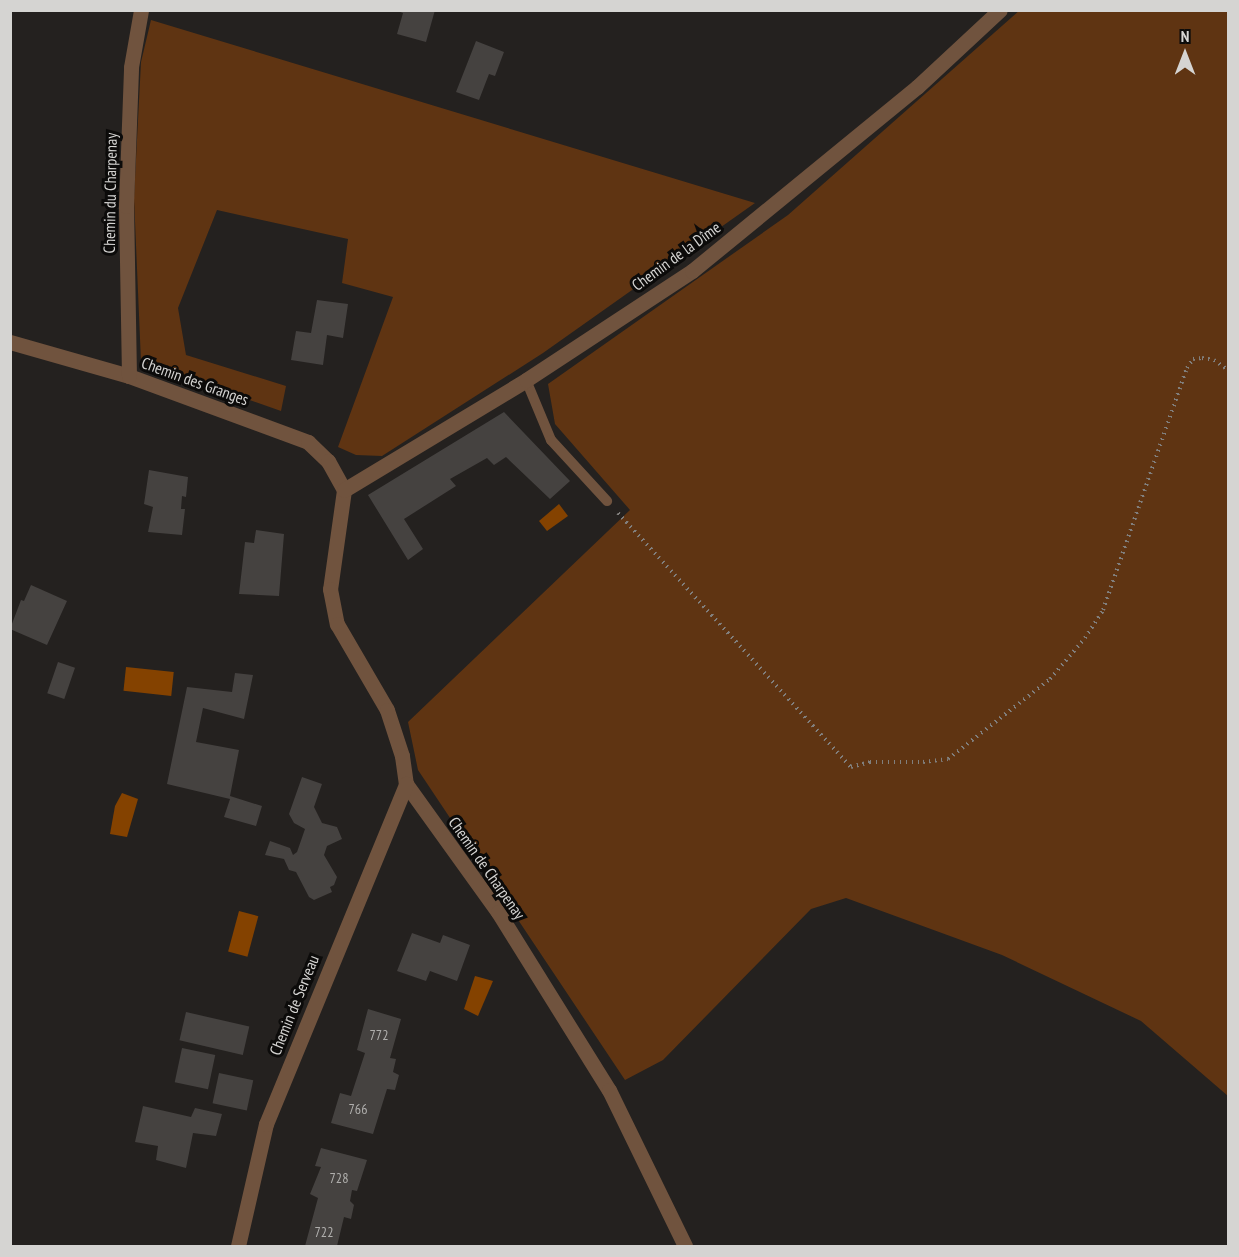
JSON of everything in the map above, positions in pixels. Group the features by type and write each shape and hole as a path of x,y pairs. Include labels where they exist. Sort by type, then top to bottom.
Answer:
{"street":[{"name":"Chemin du Charpenay","path":"129,376 126,183 130,67 141,10"},
{"name":"Chemin de la Dîme","path":"344,490 526,380 692,271 917,87 1000,10"},
{"name":"Chemin des Granges","path":"10,342 129,376 308,442 328,461 344,490"},
{"name":"Chemin de Charpenay","path":"344,490 330,589 337,624 387,710 402,756 406,784 498,912 609,1090 686,1246"},
{"name":"Chemin de Serveau","path":"238,1246 266,1124 406,784"}],"lane":[{"path":"526,380 551,440 607,501"}],"path":[{"path":"607,501 851,767 870,762 923,762 948,759 1050,679 1085,638 1103,609 1187,368 1193,359 1202,358 1214,360 1228,370"}],"shaded area":[{"path":"1020,10 1228,11 1228,1096 1141,1021 1002,955 846,898 811,909 663,1060 625,1080 418,770 408,722 630,510 555,424 548,384 788,215"},
{"path":"151,20 755,203 543,353 382,456 356,455 338,447 393,297 342,283 348,239 217,210 178,308 186,355 286,386 281,411 141,362 134,198 141,62"},
{"path":"559,504 568,516 547,531 539,521"},
{"path":"126,667 174,672 171,696 123,691"},
{"path":"122,793 138,799 127,837 110,834 115,806"},
{"path":"239,911 258,916 247,957 228,952"},
{"path":"475,976 493,981 478,1016 464,1009"}],"building":[{"path":"395,10 435,10 426,42 397,34 403,13"},
{"path":"476,41 504,52 495,76 489,74 479,100 456,92"},
{"path":"317,300 348,304 343,338 327,335 323,365 291,360 296,331 311,333"},
{"path":"504,412 570,481 550,499 506,457 494,465 487,458 450,479 456,486 404,519 423,549 408,560 368,495"},
{"path":"149,470 188,477 186,497 182,496 181,509 185,509 182,535 148,532 153,507 144,504"},
{"path":"256,530 284,534 279,596 239,594 245,542 254,543"},
{"path":"31,585 67,601 47,645 10,629 21,600 24,601"},
{"path":"58,662 75,668 64,699 47,693"},
{"path":"235,673 253,675 244,719 203,708 196,742 239,750 230,796 262,806 256,826 224,817 230,799 167,784 187,687 232,692"},
{"path":"302,777 322,784 314,807 322,823 337,827 342,839 327,846 324,855 337,877 334,885 330,887 332,892 314,900 309,897 296,872 289,870 284,859 265,855 270,841 290,848 293,855 297,852 305,829 294,823 289,814"},
{"path":"412,933 440,943 443,935 470,945 457,981 430,971 426,981 397,971"},
{"path":"368,1009 401,1019 390,1058 396,1059 393,1072 399,1075 395,1090 387,1089 373,1134 331,1123 340,1093 351,1096 365,1053 357,1050"},
{"path":"186,1012 249,1027 243,1055 179,1040"},
{"path":"182,1048 215,1055 208,1089 175,1082"},
{"path":"219,1073 253,1080 247,1111 213,1103"},
{"path":"143,1106 191,1117 195,1108 222,1114 216,1136 193,1133 186,1168 156,1160 158,1146 135,1142"},
{"path":"321,1148 367,1160 357,1191 352,1190 350,1201 354,1205 351,1219 344,1217 337,1246 305,1246 318,1198 310,1194 321,1167 315,1166"}]}
